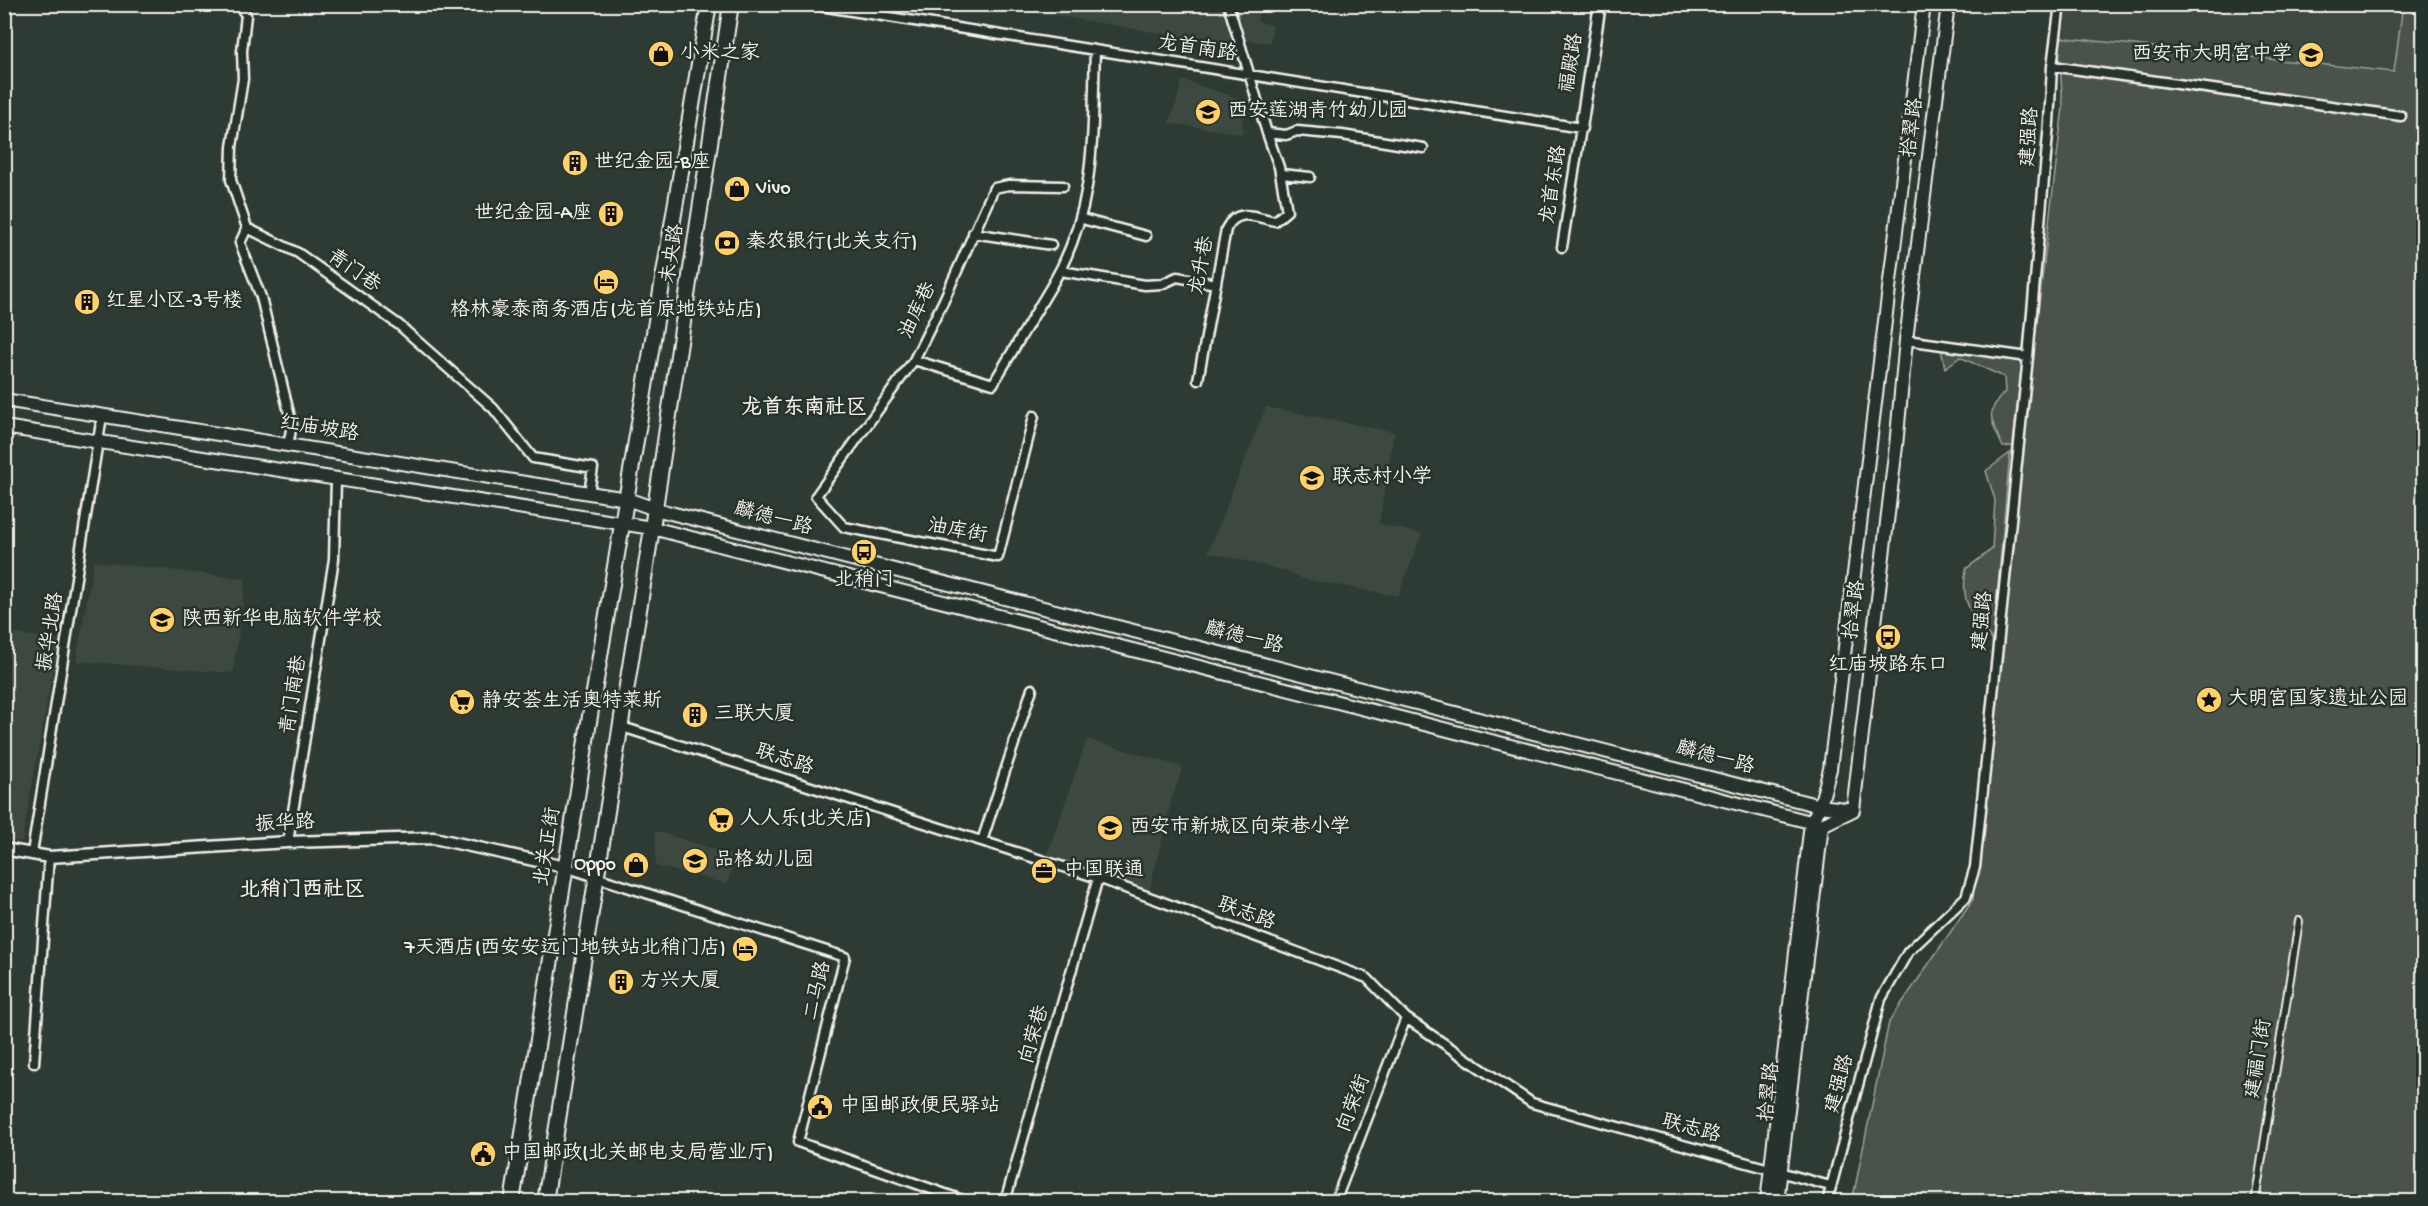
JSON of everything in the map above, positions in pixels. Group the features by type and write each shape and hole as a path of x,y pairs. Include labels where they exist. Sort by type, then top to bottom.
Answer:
{"main road":[{"name":"未央路","path":"627,499 709,4"},
{"name":"未央路","path":"655,509 731,4"},
{"name":"拾翠路","path":"1777,1202 1776,1171 1817,824 1830,769 1924,4"},
{"name":"拾翠路","path":"1853,810 1896,446 1906,340 1948,4"},
{"name":"红庙坡路","path":"4,400 627,499"},
{"path":"4,427 623,525"},
{"name":"麟德一路","path":"627,499 655,509 1820,806 1853,810"},
{"name":"北关正街","path":"512,1202 627,499"},
{"path":"545,1202 655,509"},
{"name":"麟德一路","path":"623,525 652,528 1817,824"},
{"path":"1817,824 1853,810"},
{"name":"拾翠路","path":"1767,1202 1776,1171"}],"street":[{"path":"238,4 246,15 242,51 243,79 232,147 231,180 247,228 240,243 261,297 292,425 288,445"},
{"name":"龙首南路","path":"808,4 849,7 1095,50 1581,128"},
{"name":"龙升巷","path":"1198,380 1226,229 1231,219 1244,215 1275,221 1287,212 1281,174 1228,4"},
{"name":"福殿路","path":"1581,128 1600,4"},
{"name":"建强路","path":"1827,1202 1881,999 1908,952 1966,897 1975,867 2028,357 2052,66 2060,4"},
{"path":"914,360 993,384 1061,271 1082,219 1091,165 1095,50"},
{"path":"2052,66 2401,116"},
{"name":"龙首东路","path":"1562,247 1581,128"},
{"path":"1267,133 1342,135 1423,148"},
{"path":"1281,174 1310,177"},
{"name":"油库巷","path":"816,496 914,360 944,300 992,191 996,187 1009,185 1063,186"},
{"path":"1082,219 1146,236"},
{"name":"青门巷","path":"247,228 298,253 399,325 493,408 533,458 593,468 589,493"},
{"path":"973,233 1051,245"},
{"path":"1061,271 1144,285 1162,284 1177,277 1216,284"},
{"path":"1906,340 2028,357"},
{"name":"振华北路","path":"32,853 102,416"},
{"name":"油库街","path":"816,496 844,526 998,557 1034,416"},
{"name":"青门南巷","path":"288,842 334,559 336,480"},
{"path":"982,841 1032,689"},
{"name":"联志路","path":"619,726 1098,878 1367,978 1406,1018 1532,1103 1830,1186"},
{"name":"振华路","path":"4,849 49,857 288,842 434,838 565,867"},
{"path":"34,1063 49,857"},
{"name":"二马路","path":"565,867 845,957 798,1142 968,1202"},
{"name":"向荣巷","path":"1005,1202 1098,878"},
{"name":"建福门街","path":"2255,1202 2300,921"},
{"name":"向荣街","path":"1335,1202 1406,1018"}],"shaded area":[{"path":"994,5 1223,5 1236,46"},
{"path":"1235,5 1258,5 1257,21 1273,26 1270,43 1240,39 1233,14"},
{"name":"西安市大明宫中学","path":"2063,5 2403,5 2394,72 2058,37"},
{"name":"大明宫国家遗址公园","path":"2403,5 2423,5 2423,1201 1852,1202 1889,1022 1973,899 2015,501 2063,107 2058,37 2394,72"},
{"name":"西安莲湖青竹幼儿园","path":"1182,80 1241,99 1243,134 1169,123"},
{"path":"1941,349 2022,360 2013,446 2003,447 1992,418 1994,406 2005,392 2004,377 1960,357 1945,368"},
{"name":"联志村小学","path":"1266,407 1394,432 1379,524 1422,534 1398,596 1303,579 1286,571 1208,552"},
{"path":"2010,453 1993,641 1966,601 1966,569 1992,549 1995,500 1986,471"},
{"name":"陕西新华电脑软件学校","path":"94,561 246,579 233,673 76,661"},
{"path":"4,632 58,640 22,842 5,839"},
{"name":"西安市新城区向荣巷小学","path":"1087,739 1183,767 1172,798 1149,892 1046,858"},
{"name":"品格幼儿园","path":"655,831 736,856 727,884 656,866"}],"place":[{"name":"小米之家","path":"661,54"},
{"name":"西安市大明宫中学","path":"2311,55"},
{"name":"西安莲湖青竹幼儿园","path":"1208,112"},
{"name":"世纪金园-B座","path":"575,163"},
{"name":"Vivo","path":"737,189"},
{"name":"世纪金园-A座","path":"611,214"},
{"name":"秦农银行(北关支行)","path":"727,243"},
{"name":"格林豪泰商务酒店(龙首原地铁站店)","path":"606,282"},
{"name":"红星小区-3号楼","path":"87,302"},
{"name":"联志村小学","path":"1312,478"},
{"name":"北稍门","path":"864,552"},
{"name":"陕西新华电脑软件学校","path":"162,620"},
{"name":"红庙坡路东口","path":"1888,637"},
{"name":"大明宫国家遗址公园","path":"2209,700"},
{"name":"静安荟生活奥特莱斯","path":"462,702"},
{"name":"三联大厦","path":"695,715"},
{"name":"人人乐(北关店)","path":"721,820"},
{"name":"西安市新城区向荣巷小学","path":"1110,828"},
{"name":"品格幼儿园","path":"695,861"},
{"name":"Oppo","path":"636,865"},
{"name":"中国联通","path":"1044,871"},
{"name":"7天酒店(西安安远门地铁站北稍门店)","path":"745,949"},
{"name":"方兴大厦","path":"621,982"},
{"name":"中国邮政便民驿站","path":"820,1107"},
{"name":"中国邮政(北关邮电支局营业厅)","path":"483,1154"}],"district":[{"name":"龙首东南社区","path":"804,409"},
{"name":"北稍门西社区","path":"302,891"}]}
